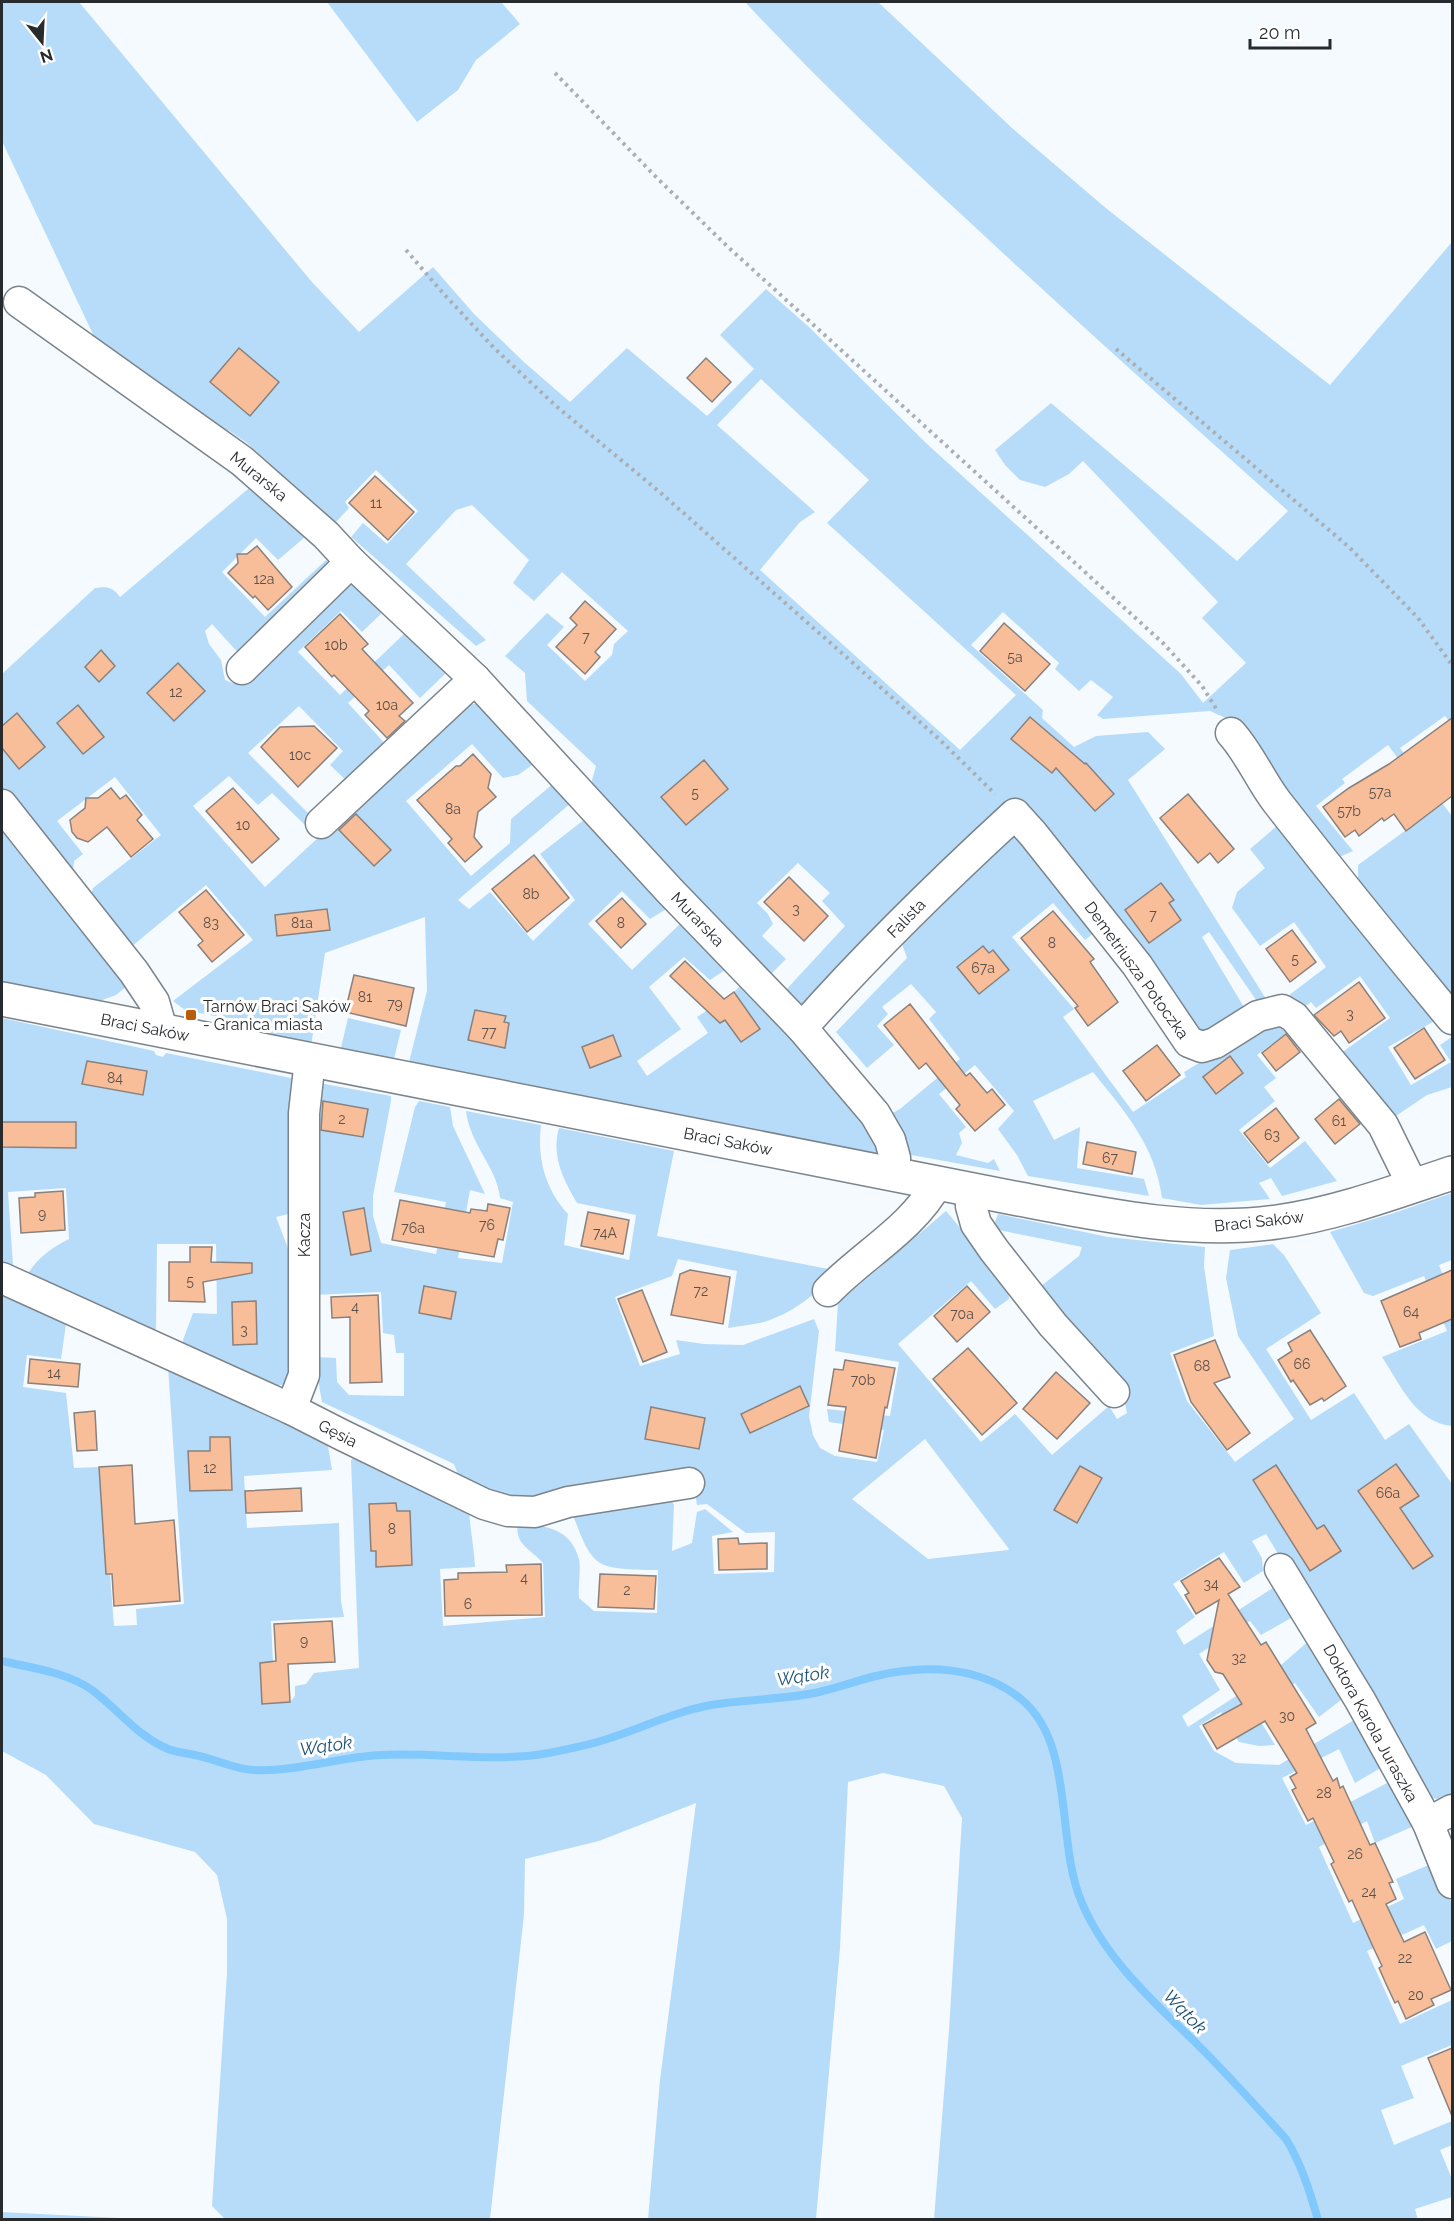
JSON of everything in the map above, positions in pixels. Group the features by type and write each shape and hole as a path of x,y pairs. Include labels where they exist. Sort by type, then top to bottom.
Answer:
{"street":[{"name":"Murarska","path":"19,302 242,460 318,527 351,562 475,679 669,890 802,1028 875,1114 890,1140 895,1158 895,1173"},
{"path":"242,669 351,562"},
{"path":"321,823 475,679"},
{"path":"1231,733 1245,748 1267,789 1452,1019"},
{"path":"2,805 134,972 154,1002 162,1030"},
{"name":"Falista","path":"802,1028 935,888 1015,814"},
{"name":"Demetriusza Potoczka","path":"1015,814 1137,965 1189,1042 1202,1047 1215,1043 1258,1016 1282,1010 1294,1017 1383,1125 1413,1186"},
{"name":"Braci Saków","path":"2,999 1142,1221 1216,1227 1267,1224 1311,1216 1452,1173"},
{"name":"Kacza","path":"291,1409 304,1375 304,1113 310,1060"},
{"path":"828,1291 845,1274 905,1225 930,1198 938,1182"},
{"path":"970,1189 971,1206 976,1224 994,1250 1053,1325 1114,1392"},
{"name":"Gęsia","path":"2,1278 291,1409 474,1499 508,1511 535,1512 568,1502 689,1483"},
{"name":"Doktora Karola Juraszka","path":"1280,1569 1360,1700 1440,1816 1452,1883"}],"path":[{"path":"555,73 728,247 1164,644 1202,686 1231,733"},
{"path":"406,250 494,348 556,406 662,494 940,740 1015,814"},
{"path":"1116,350 1349,547 1418,618 1452,665"}],"shaded area":[{"path":"2,2 79,2 311,281 359,332 433,267 475,315 570,402 627,348 707,416 754,369 720,335 766,289 810,328 927,444 1181,674 1203,703 1246,663 1202,618 1218,602 1083,461 1069,474 1045,487 1020,480 1005,465 995,450 1051,403 1237,561 1288,511 1083,327 906,163 824,84 745,2 878,2 1012,128 1107,209 1330,385 1452,242 1452,725 1445,716 1400,748 1452,816 1452,1009 1358,884 1358,865 1435,809 1388,745 1342,779 1345,783 1316,806 1353,851 1337,858 1228,719 1210,711 1103,719 1097,715 1113,697 1091,680 1079,691 1055,669 1059,663 1003,612 971,645 1043,710 1042,718 1074,747 1096,736 1148,732 1165,749 1128,780 1268,1002 1261,1007 1209,932 1202,937 1248,1014 1204,1041 1018,809 800,1010 784,992 845,926 822,901 830,893 798,863 757,903 768,914 773,924 762,936 786,959 768,977 593,791 592,780 596,766 527,701 525,673 505,656 547,613 564,627 547,645 585,681 612,655 614,644 628,631 562,572 534,601 513,583 529,560 472,505 456,510 406,564 486,640 476,646 351,537 363,523 387,544 418,511 376,470 345,502 349,508 335,523 247,443 228,430 224,436 99,347 2,141","holes":["761,379 869,480 827,523 1016,695 960,750 760,570 800,522 815,512 717,425"]},
{"path":"327,2 501,2 520,24 476,60 458,90 417,122"},
{"path":"254,484 305,532 305,537 278,560 256,538 222,572 265,617 326,560 333,567 242,657 212,624 205,631 209,644 221,660 225,680 235,684 339,583 349,581 383,612 362,632 341,611 298,652 340,695 405,633 446,673 420,698 389,665 348,703 389,748 351,785 330,765 343,751 299,706 248,753 315,820 305,825 272,793 258,805 229,776 193,806 265,887 462,704 479,704 535,763 518,775 503,778 472,744 406,801 471,876 510,843 511,819 554,783 572,802 458,900 469,909 490,892 533,941 575,900 540,854 585,819 668,908 650,919 622,891 588,924 632,970 682,922 728,968 710,980 684,957 649,987 681,1029 637,1061 647,1076 708,1033 697,1017 715,1005 741,1042 759,1029 734,992 743,983 876,1136 882,1160 408,1066 427,991 425,917 325,953 311,1046 215,1026 220,1017 185,1010 173,1001 253,940 206,885 131,947 91,895 93,888 161,835 115,777 57,821 83,854 74,861 73,874 2,791 2,674 95,588 109,588 120,597"},
{"path":"2,819 127,986 116,995 97,1002 2,984"},
{"path":"1015,820 1101,927 1085,940 1053,903 1012,937 1074,1009 1063,1017 1133,1112 1186,1077 1184,1072 1266,1023 1291,1024 1292,1030 1257,1055 1276,1078 1264,1087 1275,1101 1239,1130 1270,1168 1305,1141 1337,1181 1282,1196 1271,1178 1259,1183 1270,1199 1201,1205 1162,1198 1146,1145 1127,1115 1093,1072 1033,1101 1054,1140 1080,1127 1077,1168 1144,1179 1149,1196 1028,1176 1017,1155 998,1129 1014,1111 975,1065 939,1094 966,1127 959,1133 962,1143 956,1155 988,1163 994,1159 1000,1171 900,1153 889,1115 900,1109 960,1059 929,1019 936,1012 911,984 882,1007 888,1014 877,1026 894,1045 867,1068 836,1032 907,958 902,944 908,925"},
{"path":"1278,825 1440,1018 1388,1047 1411,1085 1451,1062 1440,1045 1452,1037 1452,1087 1427,1095 1390,1120 1337,1056 1390,1018 1360,976 1316,1008 1311,1002 1300,1011 1288,996 1326,967 1294,922 1260,946 1232,908 1237,892 1265,868 1250,849"},
{"path":"2,1018 154,1051 156,1055 163,1057 166,1053 296,1079 297,1212 276,1217 289,1251 298,1266 297,1375 286,1384 275,1386 184,1347 183,1340 193,1313 217,1314 216,1244 157,1244 156,1329 139,1331 26,1277 44,1255 69,1239 66,1188 8,1192 13,1265 9,1272 2,1269"},
{"path":"348,1018 401,1030 393,1063 340,1052"},
{"path":"319,1083 391,1096 373,1196 373,1216 381,1243 436,1254 446,1202 394,1192 415,1107 419,1101 450,1107 453,1126 485,1194 470,1190 458,1258 502,1263 513,1202 500,1198 494,1176 468,1123 466,1111 541,1125 540,1149 544,1172 548,1184 568,1214 564,1245 629,1260 636,1215 577,1203 563,1176 557,1158 559,1128 674,1151 657,1236 834,1270 812,1295 792,1309 771,1320 728,1328 737,1271 678,1259 672,1276 615,1297 640,1366 680,1354 676,1340 704,1344 743,1345 814,1319 819,1331 809,1416 813,1435 820,1448 835,1456 877,1462 884,1430 829,1422 827,1409 890,1416 899,1362 835,1351 838,1303 946,1211 1008,1285 1009,1299 995,1309 971,1281 898,1344 981,1442 1015,1414 1052,1455 1109,1406 1117,1419 1127,1413 1123,1393 1036,1290 1079,1256 1082,1247 999,1230 995,1222 998,1214 1108,1237 1205,1247 1204,1266 1214,1336 1170,1353 1187,1401 1235,1462 1294,1419 1238,1336 1226,1278 1230,1250 1273,1244 1284,1255 1321,1313 1266,1349 1311,1420 1354,1393 1385,1440 1409,1424 1452,1484 1452,1798 1437,1799 1422,1796 1374,1711 1266,1534 1252,1541 1262,1558 1263,1571 1244,1583 1224,1552 1173,1584 1195,1617 1176,1631 1184,1645 1279,1584 1298,1614 1261,1635 1250,1621 1199,1654 1220,1690 1182,1716 1188,1727 1272,1673 1312,1638 1346,1696 1319,1717 1295,1683 1253,1709 1275,1745 1259,1746 1239,1742 1221,1712 1199,1726 1214,1751 1236,1763 1279,1765 1359,1717 1384,1766 1355,1783 1339,1749 1282,1778 1306,1825 1391,1781 1414,1826 1375,1843 1367,1821 1319,1847 1353,1923 1404,1899 1396,1879 1433,1863 1452,1904 1452,1941 1436,1949 1424,1925 1367,1951 1400,2024 1452,2000 1452,2045 1401,2066 1414,2098 1381,2110 1394,2145 1452,2121 1452,2145 1440,2150 1452,2179 1452,2197 1415,2209 1418,2220 934,2219 962,1818 944,1786 883,1773 848,1782 840,1948 816,2219 648,2219 660,2080 696,1803 599,1841 525,1859 524,1915 490,2219 225,2219 212,2206 227,1973 227,1919 217,1875 195,1852 94,1824 46,1775 2,1751 2,1287 67,1317 61,1359 27,1355 23,1387 66,1393 74,1468 99,1467 106,1573 110,1574 114,1626 137,1625 136,1609 184,1604 168,1367 327,1440 332,1470 244,1476 247,1528 339,1523 341,1601 344,1617 271,1621 273,1662 260,1663 263,1704 290,1702 295,1696 295,1686 306,1684 314,1673 359,1668 351,1460 357,1455 469,1508 475,1567 440,1569 443,1626 545,1617 543,1563 524,1546 518,1536 518,1522 556,1530 570,1540 579,1559 579,1598 594,1611 657,1613 658,1570 621,1569 602,1564 588,1549 573,1516 669,1496 674,1505 672,1551 692,1543 697,1512 705,1509 733,1532 712,1536 714,1574 774,1572 775,1532 746,1533 707,1504 697,1505 692,1474 533,1506 460,1480 454,1464 322,1402 314,1357 336,1358 337,1382 349,1395 404,1396 404,1353 396,1353 394,1335 383,1333 381,1292 313,1295","holes":["925,1439 1009,1549 928,1559 852,1499"]},
{"path":"1452,1193 1452,1260 1439,1265 1452,1299 1452,1312 1450,1313 1452,1317 1452,1426 1428,1418 1419,1410 1382,1357 1447,1331 1424,1276 1373,1296 1364,1293 1330,1232"},
{"path":"2,2212 139,2219 2,2219"}],"building":[{"path":"239,348 279,382 250,416 210,382"},
{"path":"706,358 731,382 712,402 687,378"},
{"path":"375,476 414,512 388,540 349,503"},
{"path":"257,546 292,587 268,610 228,573 238,563 237,554 247,554"},
{"path":"585,601 616,629 595,652 600,657 585,674 556,647 577,625 570,618"},
{"path":"340,614 368,644 362,649 413,703 399,716 405,721 387,738 365,715 369,711 334,675 332,677 305,647"},
{"path":"1004,623 1050,664 1025,691 980,651"},
{"path":"101,650 115,666 99,682 85,667"},
{"path":"178,663 205,691 174,721 147,693"},
{"path":"78,705 104,737 83,754 57,723"},
{"path":"17,713 45,747 19,769 2,748 2,726"},
{"path":"1030,717 1086,763 1114,794 1095,811 1056,768 1052,773 1011,739"},
{"path":"1452,718 1452,796 1406,831 1394,814 1384,821 1382,818 1359,836 1355,830 1345,837 1323,807 1389,764"},
{"path":"314,726 337,748 298,787 261,747 280,727"},
{"path":"473,754 491,774 488,788 496,797 478,812 474,837 482,847 465,862 448,843 452,839 417,800"},
{"path":"704,760 728,789 686,825 661,797"},
{"path":"111,788 120,799 126,795 142,815 137,820 153,839 131,857 107,827 88,842 77,838 72,832 70,820 85,808 86,798 98,798"},
{"path":"233,788 279,839 252,863 206,811"},
{"path":"1188,794 1234,849 1218,863 1210,853 1198,863 1160,818"},
{"path":"356,814 391,850 374,866 339,830"},
{"path":"534,855 569,898 527,932 492,889"},
{"path":"789,877 828,916 804,941 764,902"},
{"path":"1161,883 1174,900 1169,903 1181,920 1149,943 1125,910"},
{"path":"206,890 244,935 212,962 198,945 203,941 179,912"},
{"path":"622,898 646,924 621,948 596,921"},
{"path":"327,909 330,930 277,936 275,915"},
{"path":"1053,911 1094,959 1090,962 1118,1002 1088,1026 1075,1008 1078,1006 1021,938"},
{"path":"1292,930 1316,962 1290,982 1266,949"},
{"path":"983,946 989,953 993,950 1009,970 979,994 957,967"},
{"path":"685,961 724,999 734,992 760,1029 741,1042 725,1020 720,1023 670,976"},
{"path":"354,975 414,988 406,1026 345,1012"},
{"path":"1359,982 1385,1018 1349,1043 1341,1031 1334,1036 1314,1015"},
{"path":"910,1004 966,1076 970,1073 987,1093 992,1089 1005,1105 975,1131 956,1109 960,1105 926,1063 919,1069 884,1025"},
{"path":"475,1010 506,1016 504,1022 509,1023 505,1048 468,1040"},
{"path":"1424,1028 1445,1060 1415,1079 1394,1048"},
{"path":"1286,1034 1300,1052 1276,1071 1262,1053"},
{"path":"613,1035 621,1056 590,1068 582,1047"},
{"path":"1157,1045 1180,1075 1146,1101 1123,1071"},
{"path":"1230,1056 1243,1073 1216,1094 1203,1077"},
{"path":"87,1061 147,1071 143,1095 82,1084"},
{"path":"1339,1099 1360,1124 1335,1144 1315,1119"},
{"path":"323,1101 368,1109 363,1137 321,1130"},
{"path":"1276,1108 1299,1138 1268,1163 1244,1133"},
{"path":"2,1122 76,1122 76,1148 2,1147"},
{"path":"1087,1142 1136,1152 1132,1174 1083,1164"},
{"path":"63,1191 65,1230 21,1233 19,1198 35,1197 35,1193"},
{"path":"400,1200 470,1213 471,1209 487,1211 488,1204 510,1208 503,1240 498,1239 494,1257 392,1240"},
{"path":"364,1208 371,1251 351,1255 343,1212"},
{"path":"588,1212 629,1220 623,1254 581,1246"},
{"path":"190,1247 212,1247 211,1262 252,1263 252,1273 203,1282 205,1302 169,1301 169,1262 190,1262"},
{"path":"690,1270 730,1277 723,1324 671,1315 680,1274"},
{"path":"1452,1270 1452,1319 1419,1333 1421,1339 1400,1347 1381,1301"},
{"path":"424,1286 456,1292 451,1319 419,1313"},
{"path":"967,1286 990,1312 957,1342 934,1316"},
{"path":"642,1290 667,1352 643,1362 618,1299"},
{"path":"378,1295 382,1382 350,1383 350,1317 332,1318 331,1297"},
{"path":"256,1301 257,1344 233,1345 232,1302"},
{"path":"1310,1330 1346,1386 1324,1401 1322,1398 1310,1405 1293,1380 1291,1382 1278,1360 1292,1351 1288,1343"},
{"path":"1215,1340 1230,1377 1214,1383 1250,1433 1227,1450 1191,1402 1174,1355"},
{"path":"968,1348 1017,1403 982,1435 933,1379"},
{"path":"30,1359 80,1364 78,1387 28,1383"},
{"path":"845,1360 895,1368 876,1458 839,1451 846,1407 828,1405 834,1369 843,1370"},
{"path":"1056,1372 1090,1403 1057,1439 1023,1409"},
{"path":"800,1386 809,1406 750,1433 741,1414"},
{"path":"651,1407 705,1418 699,1449 645,1439"},
{"path":"95,1411 97,1450 77,1451 74,1413"},
{"path":"210,1437 230,1437 232,1490 190,1491 188,1451 210,1451"},
{"path":"1396,1464 1419,1496 1400,1508 1433,1556 1413,1569 1358,1491"},
{"path":"132,1465 135,1524 174,1520 180,1601 114,1606 112,1574 106,1574 99,1467"},
{"path":"1276,1465 1317,1529 1324,1525 1341,1551 1310,1571 1253,1480"},
{"path":"1080,1466 1102,1478 1077,1523 1054,1510"},
{"path":"301,1488 302,1511 246,1513 245,1491"},
{"path":"396,1503 397,1511 410,1511 412,1565 376,1567 376,1551 371,1551 369,1504"},
{"path":"738,1538 739,1544 767,1543 767,1569 719,1570 718,1539"},
{"path":"1219,1558 1240,1587 1228,1594 1261,1645 1266,1642 1316,1723 1306,1729 1333,1781 1337,1778 1340,1788 1343,1786 1370,1845 1375,1843 1393,1882 1389,1883 1396,1899 1386,1904 1404,1942 1425,1932 1451,1990 1431,1999 1434,2005 1406,2019 1398,2001 1395,2003 1387,1986 1379,1968 1382,1966 1352,1900 1349,1902 1331,1864 1334,1862 1313,1818 1308,1821 1292,1790 1296,1788 1290,1777 1297,1773 1265,1721 1217,1749 1203,1725 1242,1704 1223,1674 1215,1672 1207,1660 1219,1600 1196,1614 1185,1595 1189,1593 1181,1581"},
{"path":"541,1564 542,1615 445,1616 444,1580 458,1579 458,1573 507,1572 506,1565"},
{"path":"600,1574 656,1576 654,1609 598,1607"},
{"path":"332,1621 335,1662 288,1664 290,1702 262,1704 260,1663 276,1661 274,1624"},
{"path":"1452,2048 1452,2116 1428,2058"}],"waterway":[{"name":"Wątok","path":"2,1661 48,1671 82,1684 147,1737 168,1749 254,1770 286,1769 381,1755 528,1756 583,1746 697,1708 814,1693 895,1672 933,1669 970,1674 988,1680 1021,1699 1038,1718 1050,1741 1062,1795 1074,1879 1092,1924 1133,1980 1286,2139 1301,2168 1318,2220"}],"place":[{"name":"Tarnów Braci Saków - Granica miasta","path":"191,1015"}]}
